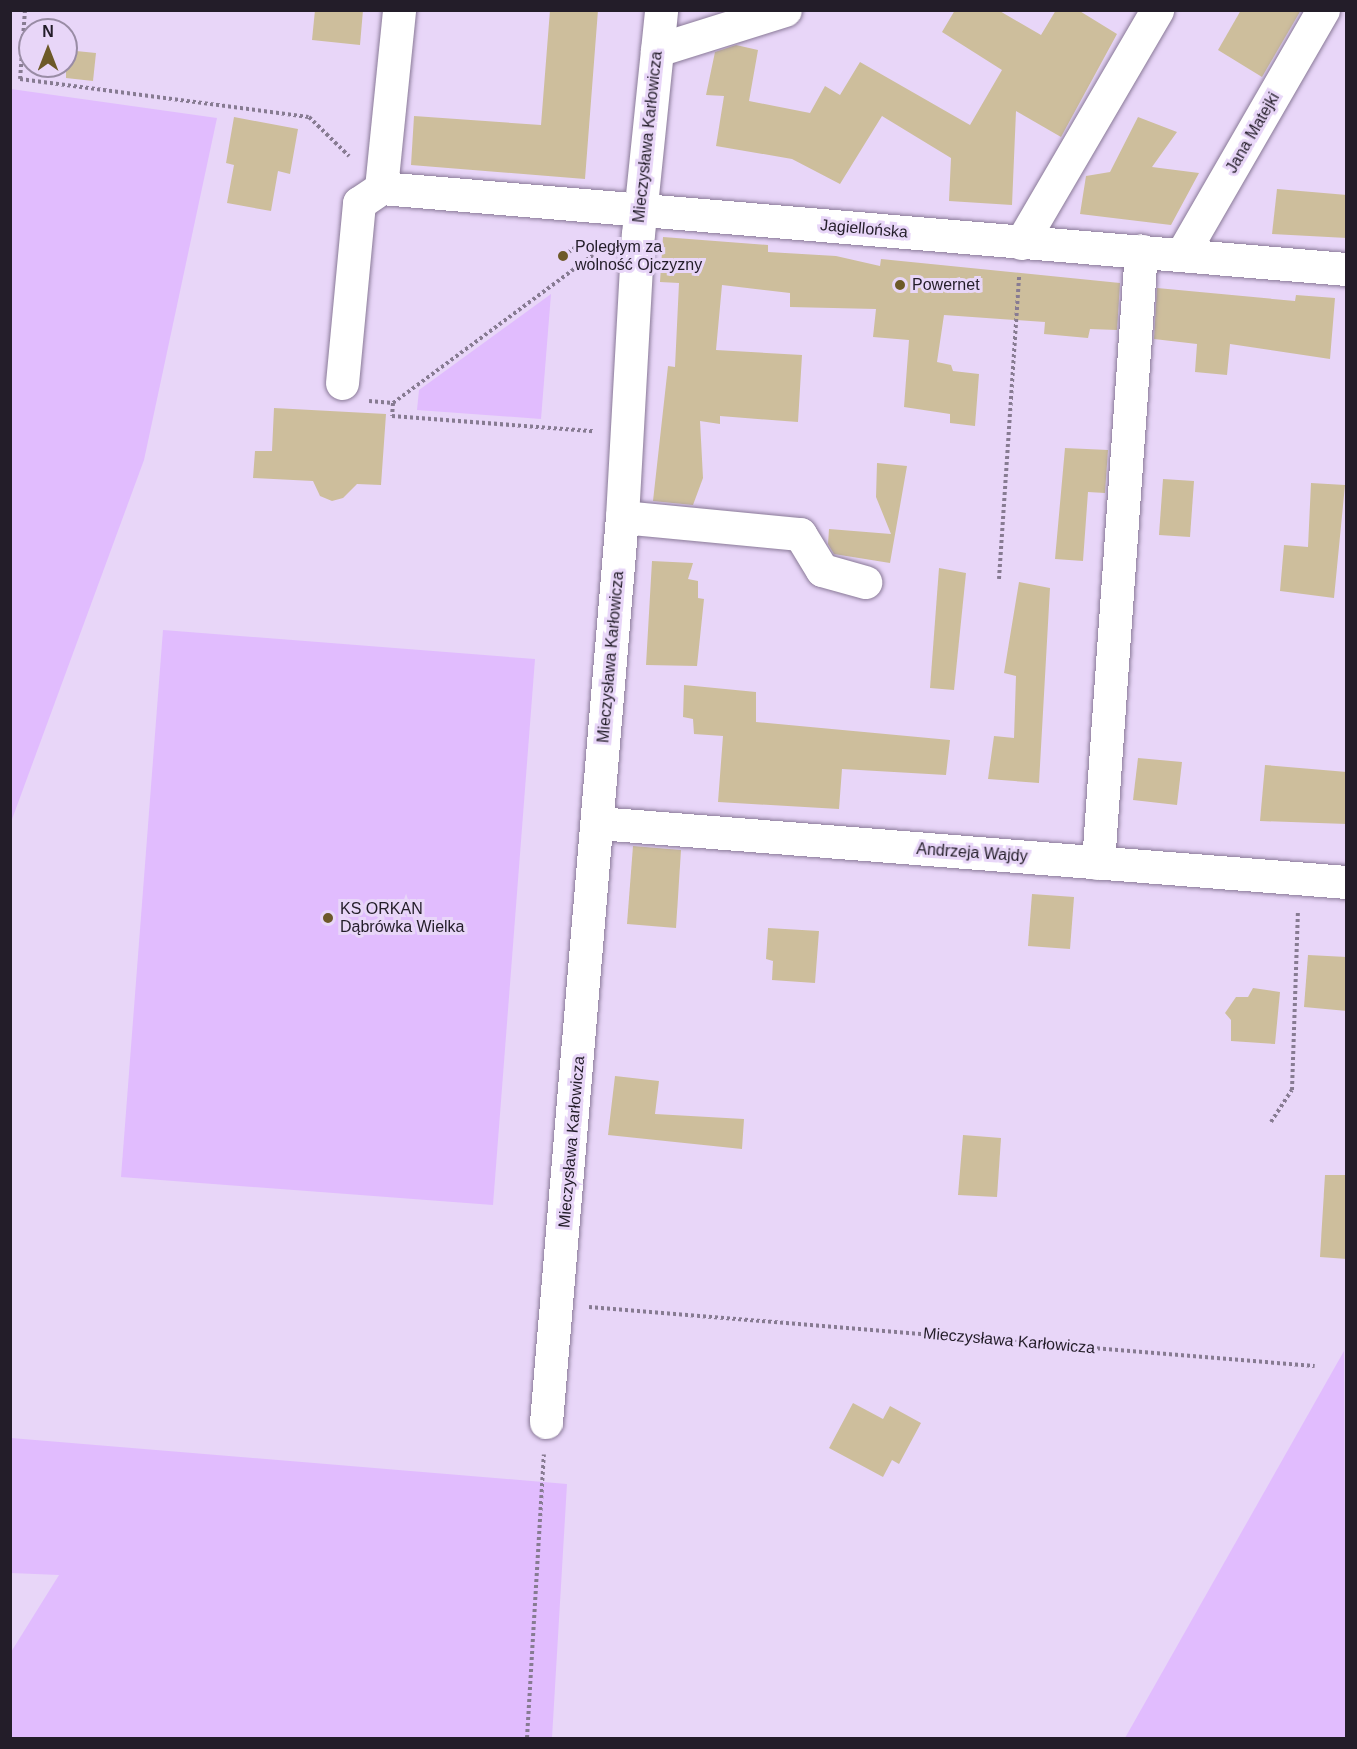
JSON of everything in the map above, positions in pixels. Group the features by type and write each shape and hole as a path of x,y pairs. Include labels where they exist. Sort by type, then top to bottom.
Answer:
{"street":[{"path":"342,383 359,203 381,188 399,10"},
{"name":"Mieczysława Karłowicza","path":"546,1422 559,1304 598,824 622,517 624,433 640,221 661,10"},
{"path":"657,50 785,10"},
{"path":"1021,243 1157,10"},
{"name":"Jana Matejki","path":"1182,255 1323,10"},
{"name":"Jagiellońska","path":"381,188 640,221 1140,250 1347,269"},
{"path":"1098,863 1140,250"},
{"path":"622,517 801,534 822,570 865,582"},
{"name":"Andrzeja Wajdy","path":"598,824 1347,882"}],"path":[{"path":"25,10 20,79 309,117 381,188"},
{"path":"342,383 339,399 393,403 640,221"},
{"path":"999,579 1021,243"},
{"path":"393,403 392,416 624,433"},
{"path":"1271,1122 1292,1090 1300,879"},
{"name":"Mieczysława Karłowicza","path":"559,1304 1315,1366"},
{"path":"527,1738 546,1422"}],"shaded area":[{"path":"11,89 217,118 144,460 11,822"},
{"path":"551,294 541,419 417,410 419,390"},
{"name":"KS ORKAN Dąbrówka Wielka","path":"163,630 535,659 493,1205 121,1177"},
{"path":"1344,1351 1346,1738 1125,1738"},
{"path":"11,1438 567,1484 552,1738 11,1738 11,1652 59,1575 11,1573"}],"building":[{"path":"315,10 363,10 360,45 312,40"},
{"path":"550,10 598,10 585,179 411,165 414,116 541,125"},
{"path":"955,10 998,10 1041,35 1056,10 1078,10 1117,34 1061,137 1016,111 1012,205 949,201 951,158 882,116 840,184 792,159 716,146 724,96 706,95 715,52 736,45 758,50 749,101 810,113 825,86 840,95 860,62 970,125 1002,70 942,32"},
{"path":"1241,10 1301,10 1262,77 1218,50"},
{"path":"78,51 96,53 93,81 66,78 78,78"},
{"path":"234,117 298,129 290,174 278,171 271,211 227,203 234,165 226,163"},
{"path":"1138,117 1177,132 1152,167 1199,173 1171,225 1080,214 1086,176 1110,172"},
{"path":"1277,189 1347,195 1347,238 1272,234"},
{"path":"663,237 768,245 768,252 836,256 880,266 881,259 1120,283 1117,330 1090,329 1088,338 1044,334 1045,322 944,315 937,362 951,365 953,371 979,374 975,426 950,423 950,414 904,407 909,340 873,337 876,309 790,307 790,293 722,285 716,350 802,355 798,422 720,416 720,424 700,421 703,478 693,505 653,501 668,366 675,367 679,283 660,282"},
{"path":"1157,288 1295,301 1296,295 1335,298 1330,359 1230,344 1227,375 1195,372 1197,344 1154,339"},
{"path":"274,408 386,414 381,485 357,484 343,498 332,501 320,496 313,481 253,478 255,451 272,451"},
{"path":"1065,448 1108,450 1105,493 1088,492 1083,561 1055,559"},
{"path":"877,463 907,466 890,563 834,554 828,544 829,529 891,534 876,497"},
{"path":"1163,479 1194,481 1190,537 1159,535"},
{"path":"1311,483 1345,485 1334,598 1280,591 1284,545 1308,547"},
{"path":"652,561 693,563 688,579 698,581 698,598 704,599 697,666 646,665"},
{"path":"939,568 966,573 954,690 930,688"},
{"path":"1019,582 1050,588 1039,783 988,779 994,736 1014,738 1016,676 1004,673"},
{"path":"684,685 756,692 756,722 950,740 946,775 842,769 839,809 718,802 723,736 694,734 693,719 683,717"},
{"path":"1138,758 1182,762 1177,805 1133,800"},
{"path":"1265,765 1347,772 1347,824 1260,821"},
{"path":"633,846 681,850 676,928 627,924"},
{"path":"1032,894 1074,897 1070,949 1028,946"},
{"path":"768,928 819,931 815,983 772,980 773,961 766,959"},
{"path":"1308,955 1347,957 1347,1011 1304,1007"},
{"path":"1253,988 1280,992 1275,1044 1231,1041 1231,1020 1225,1013 1236,997 1248,997"},
{"path":"615,1076 659,1081 655,1114 744,1119 742,1149 608,1135"},
{"path":"963,1135 1001,1138 997,1197 958,1195"},
{"path":"1325,1175 1347,1175 1347,1259 1320,1257"},
{"path":"853,1403 883,1419 890,1406 921,1423 899,1464 892,1460 883,1477 829,1448"}],"place":[{"name":"Poległym za wolność Ojczyzny","path":"563,256"},
{"name":"Powernet","path":"900,285"},
{"name":"KS ORKAN Dąbrówka Wielka","path":"328,918"}]}
